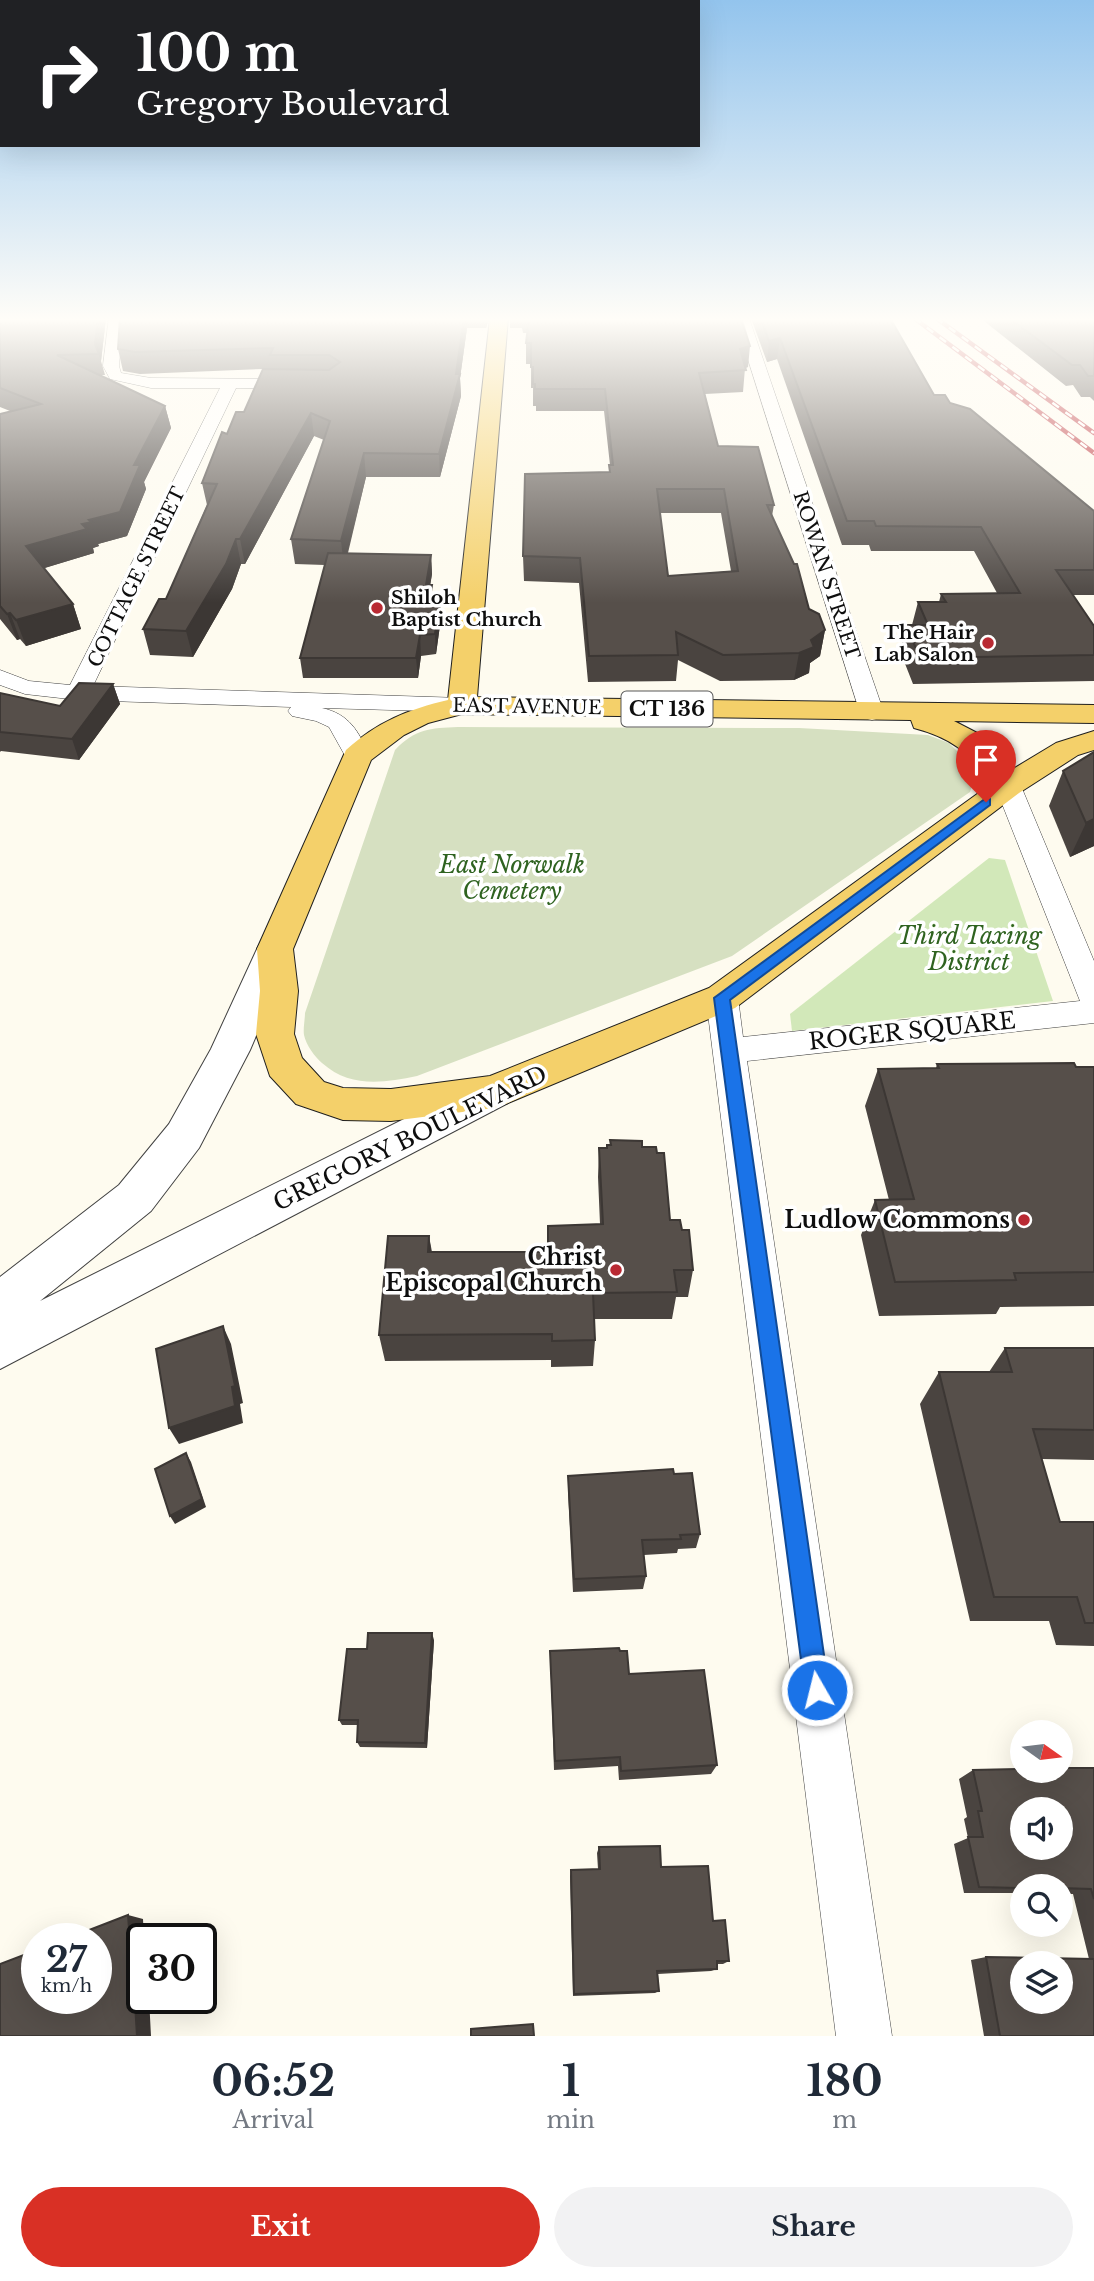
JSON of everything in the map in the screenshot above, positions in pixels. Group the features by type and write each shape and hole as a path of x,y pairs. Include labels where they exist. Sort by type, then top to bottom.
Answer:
{"main road":[{"path":"462,705 490,413"},
{"name":"EAST AVENUE","path":"462,705 872,713 1094,714"},
{"name":"CT 136","path":"462,705 398,723 377,736 357,756 275,948 279,991 275,1034 284,1065 310,1093 343,1104 391,1105 494,1092"},
{"path":"872,713 935,724 968,738 989,755 1008,786"},
{"name":"GREGORY BOULEVARD","path":"494,1092 722,998 1008,786 1067,749 1094,740"}],"street":[{"name":"COTTAGE STREET","path":"78,694 216,413"},
{"name":"ROWAN STREET","path":"773,413 872,713"},
{"name":"EAST AVENUE","path":"0,677 25,687 78,694 462,705"},
{"name":"EAST AVENUE","path":"212,699 315,713 336,720 348,730 357,756"},
{"path":"1008,786 1094,998"},
{"path":"0,1305 135,1198 184,1136 230,1050 275,948"},
{"path":"722,998 864,2036"},
{"name":"ROGER SQUARE","path":"730,1051 1094,1011"},
{"name":"GREGORY BOULEVARD","path":"0,1346 494,1092"}],"green space":[{"name":"East Norwalk Cemetery","path":"458,727 799,728 928,735 949,743 967,761 975,776 970,792 732,956 417,1076 379,1082 344,1077 322,1063 309,1047 304,1035 305,1013 395,750 409,738 424,731"},
{"name":"Third Taxing District","path":"989,858 1005,860 1053,1001 792,1031 790,1014"}],"building":[{"path":"161,413 134,465 140,465 120,512 89,520 92,522 82,524 87,529 26,546 73,604 16,620 0,606 0,414"},
{"path":"236,413 311,413 240,539 236,539 226,564 186,631 143,629 159,599 166,599 217,484 202,483 222,432 227,434"},
{"path":"311,413 450,413 439,454 364,453 341,541 291,539 330,421"},
{"path":"608,413 709,413 718,446 758,447 774,505 767,505 794,564 797,564 809,609 819,614 825,630 811,640 814,647 799,653 723,655 676,632 678,655 589,656 580,558 523,556 525,474 610,472 609,465 613,465","holes":["657,489 724,489 738,571 668,576"]},
{"path":"807,413 975,413 1094,511 1094,570 1056,570 1094,626 1094,655 920,658 906,625 928,625 918,602 946,602 941,594 1020,593 981,527 876,526 874,521 847,521"},
{"path":"328,553 431,555 426,585 432,585 430,598 440,598 435,634 420,635 416,658 300,658"},
{"path":"79,683 113,684 72,739 0,732 0,693 60,706"},
{"path":"1094,752 1094,819 1086,823 1063,771"},
{"name":"Ludlow Commons","path":"1074,1063 1076,1067 1094,1067 1094,1272 1014,1273 1016,1280 895,1282 875,1200 914,1199 878,1069 939,1068 937,1064"},
{"name":"Christ Episcopal Church","path":"610,1140 642,1141 642,1147 656,1147 657,1153 664,1153 670,1220 680,1220 682,1230 689,1230 693,1270 674,1270 677,1292 593,1293 595,1340 552,1341 552,1334 379,1335 388,1236 429,1236 428,1252 548,1252 548,1226 603,1224 599,1148 607,1148 607,1145 611,1145"},
{"path":"223,1326 235,1386 232,1387 235,1406 169,1428 156,1349"},
{"path":"1005,1348 1094,1348 1094,1430 1033,1429 1060,1522 1094,1522 1094,1623 1085,1623 1077,1597 994,1597 939,1372 1012,1372"},
{"path":"186,1453 202,1499 170,1516 155,1469"},
{"path":"673,1469 674,1474 692,1473 700,1534 680,1535 681,1539 642,1540 646,1576 574,1579 568,1476"},
{"path":"368,1633 432,1633 425,1743 357,1742 358,1720 339,1720 347,1649 367,1649"},
{"path":"619,1648 620,1651 627,1651 629,1674 704,1670 717,1765 621,1771 620,1757 555,1761 550,1651"},
{"path":"1073,1768 1094,1768 1094,1899 1091,1889 1073,1888 1073,1874 1010,1874 1010,1888 979,1887 968,1837 983,1837 978,1811 982,1811 973,1770 1010,1769 1010,1783 1073,1783"},
{"path":"660,1846 661,1867 708,1866 713,1921 725,1920 729,1961 717,1961 717,1969 657,1971 659,1991 574,1994 571,1870 600,1869 599,1847"},
{"path":"128,1915 126,2014 136,2014 137,2036 0,2036 0,1964 21,1956 21,2014 112,2014 112,1923 107,1923"},
{"path":"986,1957 1010,1957 1010,2014 1073,2014 1073,1959 1094,1959 1094,2036 1000,2036"},
{"path":"533,2024 534,2036 471,2036 471,2029"}],"railway":[{"path":"1041,413 1094,453"},
{"path":"1067,413 1094,433"}],"place":[{"name":"Shiloh Baptist Church","path":"377,608"},
{"name":"The Hair Lab Salon","path":"988,643"},
{"name":"Ludlow Commons","path":"1024,1220"},
{"name":"Christ Episcopal Church","path":"616,1270"}],"route":[{"path":"817,1690 722,998 986,802"}]}
